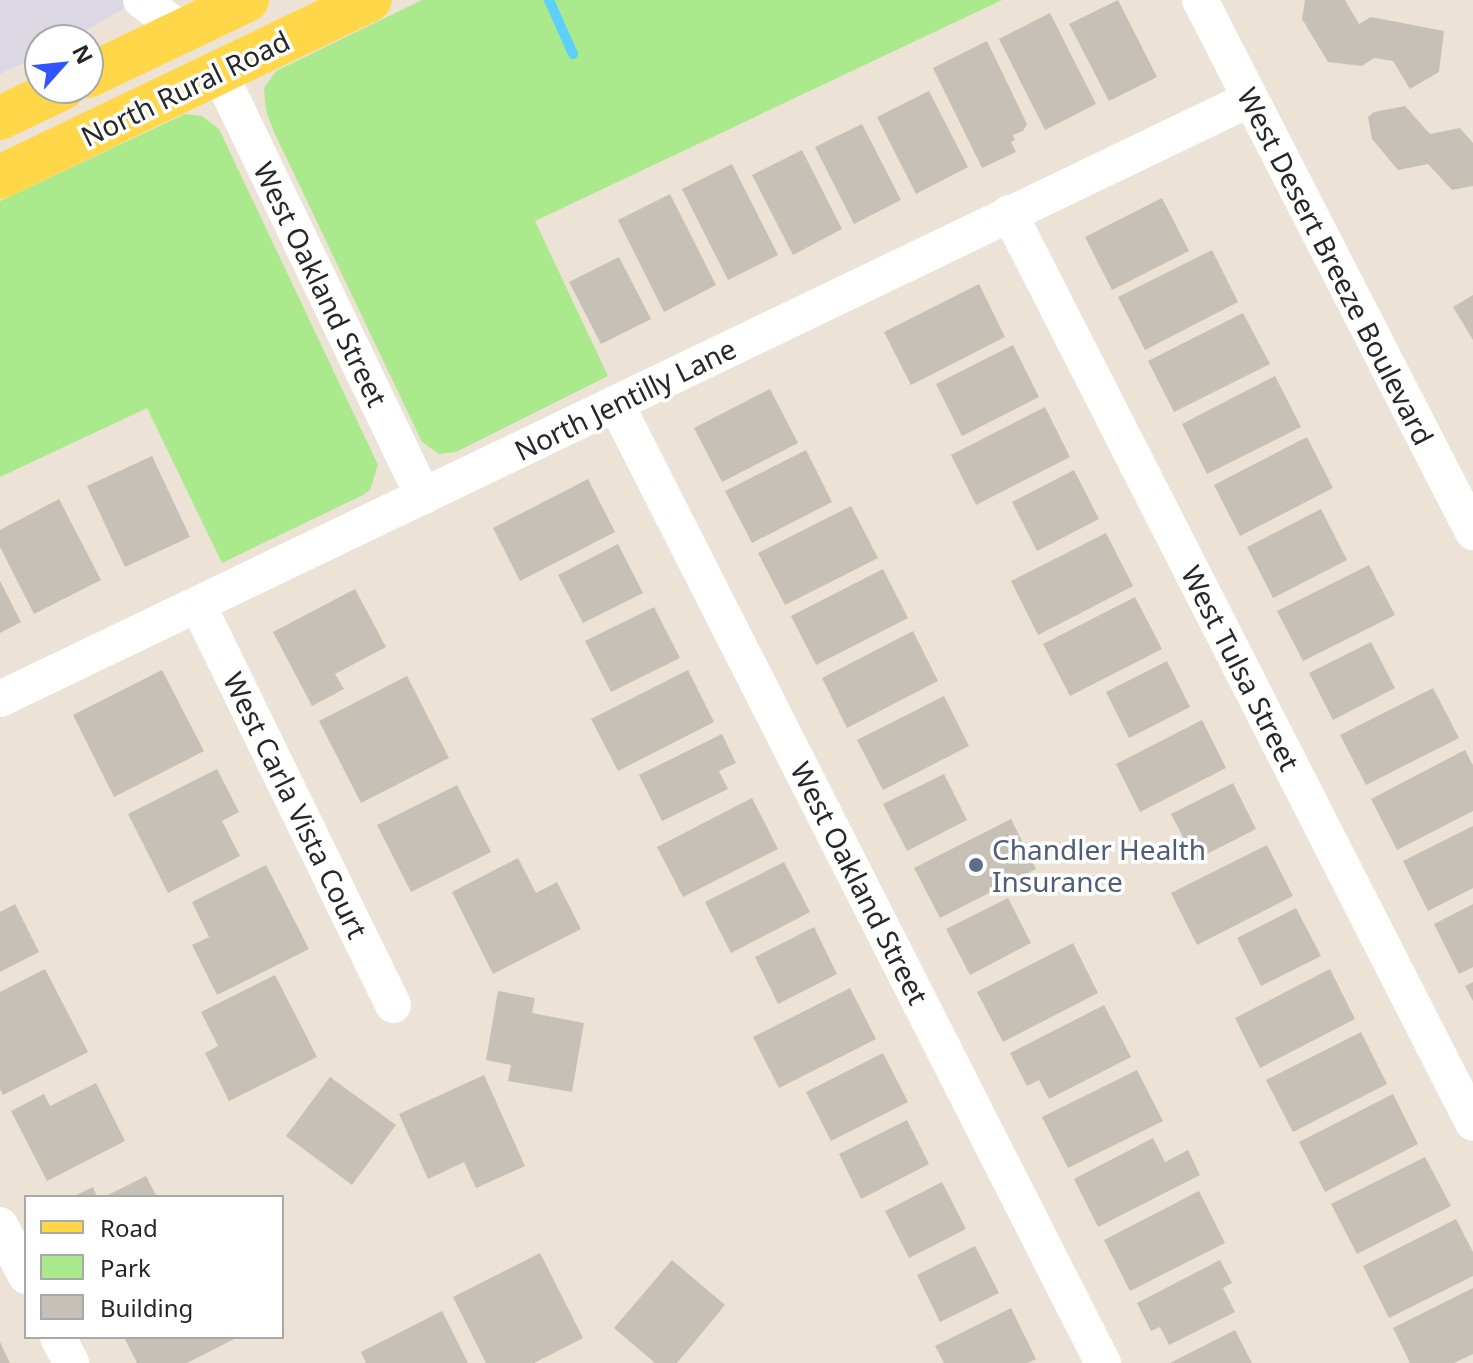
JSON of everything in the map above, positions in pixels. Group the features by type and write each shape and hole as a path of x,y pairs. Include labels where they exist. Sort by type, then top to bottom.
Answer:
{"main road":[{"name":"North Rural Road","path":"104,66 182,15 247,0"},
{"name":"North Rural Road","path":"0,177 370,0"},
{"name":"North Rural Road","path":"0,118 29,104"}],"street":[{"path":"141,0 182,15"},
{"name":"West Desert Breeze Boulevard","path":"1200,0 1473,532"},
{"name":"West Oakland Street","path":"219,72 423,496"},
{"name":"North Jentilly Lane","path":"0,699 1250,99"},
{"name":"West Tulsa Street","path":"1009,213 1473,1123"},
{"name":"West Oakland Street","path":"616,404 1103,1363"},
{"name":"West Carla Vista Court","path":"198,605 393,1005"},
{"path":"0,1225 24,1272"},
{"path":"59,1339 71,1363"}],"shaded area":[{"path":"0,0 138,0 97,24 24,24 24,63 0,74"}],"green space":[{"path":"422,0 1002,0 535,221 608,376 456,452 439,454 422,442 275,134 266,111 264,88 276,71"},
{"path":"185,114 202,116 219,129 378,465 370,490 363,495 222,563 147,408 0,477 0,201"}],"building":[{"path":"1118,0 1157,77 1109,101 1069,24"},
{"path":"1305,0 1345,0 1359,24 1371,17 1444,31 1439,72 1410,89 1393,61 1374,58 1362,66 1328,62 1302,19"},
{"path":"1050,13 1096,104 1045,130 999,39"},
{"path":"987,41 1027,124 1023,131 1013,135 1015,140 1011,142 1016,152 982,168 933,68"},
{"path":"929,91 968,167 916,194 877,117"},
{"path":"1405,106 1430,134 1460,128 1473,143 1473,186 1452,190 1428,164 1398,170 1372,139 1368,117 1374,112"},
{"path":"862,124 901,200 854,224 815,147"},
{"path":"802,150 842,229 793,255 752,175"},
{"path":"732,164 778,255 728,280 682,189"},
{"path":"670,194 716,285 664,312 618,220"},
{"path":"1162,198 1189,251 1112,290 1085,237"},
{"path":"1212,250 1238,302 1145,350 1118,297"},
{"path":"619,257 651,319 601,344 569,282"},
{"path":"979,284 1005,337 911,385 884,332"},
{"path":"1473,295 1473,340 1453,307"},
{"path":"1243,313 1270,364 1174,412 1148,361"},
{"path":"1013,345 1039,397 962,436 936,384"},
{"path":"1275,376 1301,427 1207,474 1182,424"},
{"path":"770,389 798,443 722,482 694,428"},
{"path":"1045,407 1070,457 976,505 951,455"},
{"path":"1307,437 1333,488 1240,536 1214,485"},
{"path":"806,450 832,502 752,543 725,491"},
{"path":"152,456 190,537 125,567 87,486"},
{"path":"1074,470 1099,519 1037,551 1012,502"},
{"path":"588,479 615,532 520,581 493,528"},
{"path":"59,499 101,580 34,614 0,547 0,530"},
{"path":"851,506 878,558 785,605 758,553"},
{"path":"1321,509 1347,560 1273,598 1247,547"},
{"path":"1106,533 1133,586 1038,635 1011,581"},
{"path":"618,544 643,593 583,623 558,575"},
{"path":"1369,565 1395,615 1303,661 1277,611"},
{"path":"883,569 908,618 816,665 791,616"},
{"path":"0,581 21,622 0,633"},
{"path":"355,589 386,647 335,674 344,689 312,706 273,632"},
{"path":"1135,597 1162,649 1070,696 1043,644"},
{"path":"654,607 680,658 611,692 585,641"},
{"path":"913,631 938,681 847,728 822,678"},
{"path":"1371,642 1395,688 1333,720 1309,673"},
{"path":"1167,661 1190,707 1129,738 1106,692"},
{"path":"162,670 204,751 114,797 73,715"},
{"path":"688,670 714,722 618,771 591,719"},
{"path":"407,676 449,758 361,803 319,721"},
{"path":"1433,688 1459,738 1366,785 1340,735"},
{"path":"944,696 969,746 883,790 857,740"},
{"path":"1202,720 1226,768 1140,812 1116,764"},
{"path":"722,734 736,763 719,771 728,789 662,821 639,775"},
{"path":"1465,750 1473,765 1473,811 1397,850 1371,799"},
{"path":"217,769 239,812 222,821 240,856 168,893 128,814"},
{"path":"944,774 967,820 907,851 883,804"},
{"path":"1233,783 1256,829 1195,860 1171,814"},
{"path":"457,785 491,852 411,892 377,825"},
{"path":"752,798 778,849 683,897 657,847"},
{"path":"1011,819 1036,869 940,918 914,868"},
{"path":"1473,826 1473,888 1428,911 1403,861"},
{"path":"1267,845 1293,896 1197,945 1171,893"},
{"path":"518,858 536,893 557,882 581,929 493,974 452,892"},
{"path":"784,862 810,912 731,953 705,902"},
{"path":"266,865 309,949 217,995 192,945 209,937 192,902"},
{"path":"1008,898 1031,943 970,975 946,929"},
{"path":"15,904 39,952 0,972 0,912"},
{"path":"1473,904 1473,967 1459,974 1434,924"},
{"path":"1296,908 1321,956 1261,986 1237,938"},
{"path":"814,927 837,974 778,1004 755,957"},
{"path":"1073,943 1098,993 1003,1042 977,992"},
{"path":"45,969 88,1052 3,1095 0,1089 0,992"},
{"path":"1330,969 1355,1019 1260,1068 1235,1018"},
{"path":"275,975 317,1057 229,1101 205,1053 218,1046 201,1012"},
{"path":"1473,982 1473,1001 1465,986"},
{"path":"850,988 876,1039 779,1088 753,1037"},
{"path":"498,991 535,998 532,1013 584,1023 572,1092 508,1081 511,1065 486,1060"},
{"path":"1104,1005 1131,1057 1049,1099 1039,1080 1027,1086 1010,1053"},
{"path":"1361,1032 1387,1084 1293,1132 1266,1080"},
{"path":"883,1053 908,1102 831,1141 806,1092"},
{"path":"1137,1070 1163,1121 1068,1168 1042,1117"},
{"path":"484,1075 525,1166 476,1188 464,1162 428,1179 399,1114"},
{"path":"330,1077 396,1125 352,1185 286,1136"},
{"path":"96,1083 125,1141 47,1181 11,1111 44,1094 50,1106"},
{"path":"1393,1094 1418,1144 1325,1192 1299,1142"},
{"path":"907,1120 929,1164 861,1199 839,1154"},
{"path":"1153,1138 1165,1162 1188,1150 1200,1175 1098,1227 1074,1179"},
{"path":"1425,1157 1451,1206 1357,1254 1331,1204"},
{"path":"146,1176 156,1195 108,1195"},
{"path":"942,1182 966,1229 909,1258 885,1211"},
{"path":"93,1187 96,1195 76,1195"},
{"path":"1199,1191 1225,1243 1130,1291 1104,1240"},
{"path":"1456,1219 1473,1252 1473,1276 1389,1318 1363,1266"},
{"path":"975,1246 999,1293 940,1322 917,1275"},
{"path":"540,1253 583,1338 534,1363 486,1363 453,1297"},
{"path":"672,1260 725,1305 677,1363 655,1363 614,1328"},
{"path":"1220,1260 1232,1283 1223,1288 1235,1312 1169,1345 1160,1327 1151,1331 1137,1303"},
{"path":"1473,1288 1473,1354 1454,1363 1410,1363 1393,1328"},
{"path":"1011,1308 1036,1359 1028,1363 944,1363 935,1346"},
{"path":"442,1311 468,1363 366,1363 361,1352"},
{"path":"1235,1330 1252,1363 1170,1363"},
{"path":"125,1339 234,1339 187,1363 137,1363"},
{"path":"0,1342 10,1363 0,1363"}],"waterway":[{"path":"549,0 573,54"}],"place":[{"name":"Chandler Health Insurance","path":"976,865"}]}
